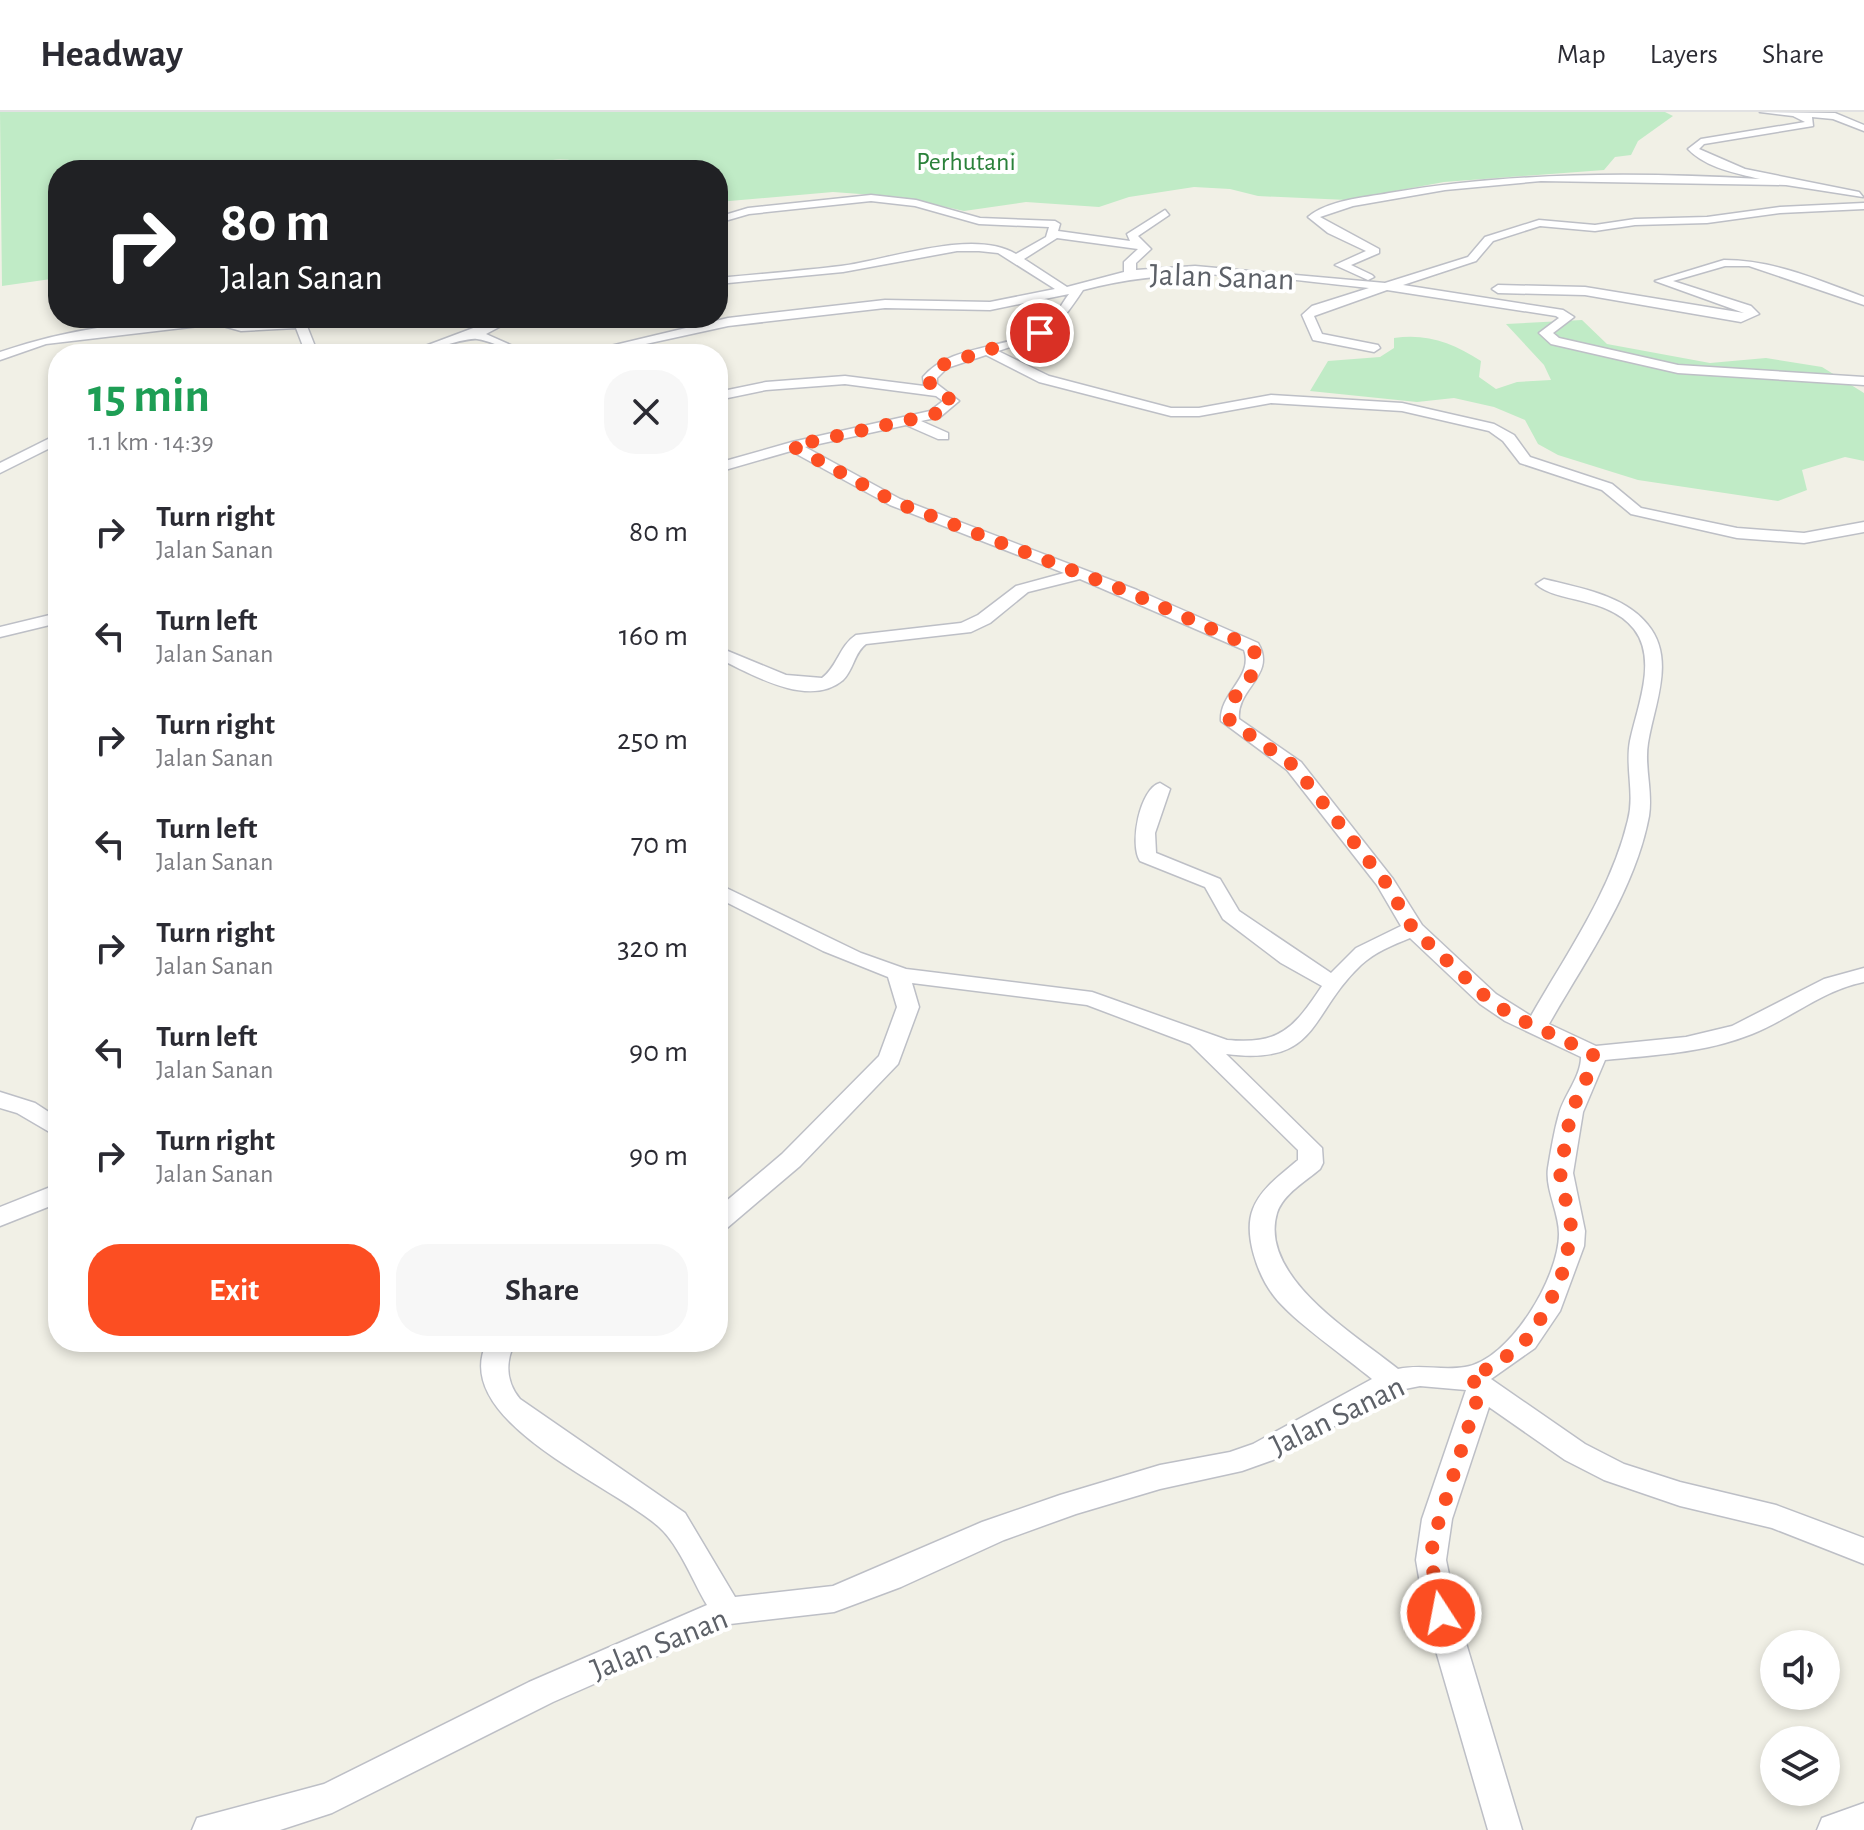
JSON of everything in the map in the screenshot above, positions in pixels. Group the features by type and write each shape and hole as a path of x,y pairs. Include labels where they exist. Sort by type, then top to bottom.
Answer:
{"street":[{"path":"1765,112 1843,118 1864,128"},
{"path":"1782,183 1756,172 1708,163 1695,156 1693,149 1701,142 1810,124 1810,120 1797,115"},
{"path":"1386,286 1341,267 1375,251 1332,231 1313,217 1355,203 1467,182 1617,174 1782,183 1864,196"},
{"path":"728,217 748,211 871,198 916,203 979,221 1044,221 1055,224 1054,234 1044,246 1016,259"},
{"path":"1374,348 1317,337 1307,318 1316,309 1472,259 1489,239 1530,224 1595,228 1650,221 1701,221 1780,210 1864,206"},
{"path":"1130,274 1130,262 1145,249 1131,236 1165,213"},
{"path":"1054,234 1142,246"},
{"path":"728,280 843,269 957,248 1001,250 1073,290 1055,323 1040,333 942,365 930,377 930,385 952,401 935,414 728,463"},
{"path":"1484,286 1517,291 1585,291 1741,318 1750,316 1751,311 1661,281 1735,263 1780,270 1864,301"},
{"name":"Jalan Sanan","path":"728,322 885,304 990,306 1073,290 1130,274 1209,269 1456,295 1566,315 1566,320 1549,329 1546,336 1568,345 1678,369 1864,381"},
{"path":"1425,273 1458,280"},
{"path":"0,356 78,328"},
{"path":"44,341 128,328"},
{"path":"443,344 489,328"},
{"name":"Jalan Sanan","path":"628,344 701,328"},
{"path":"476,334 500,344"},
{"path":"988,351 1044,379 1171,412 1199,412 1253,401 1287,399 1386,404 1483,425 1509,438 1519,456 1525,460 1607,487 1636,511 1737,533 1804,538 1864,527"},
{"path":"728,394 766,386 845,380 938,392"},
{"path":"907,420 943,436"},
{"path":"0,469 48,443"},
{"path":"792,446 895,502 1079,574 1252,647 1257,656 1257,667 1230,705 1230,721 1294,766 1386,883 1413,929 1488,999 1536,1027 1593,1054 1697,1043 1744,1030 1829,986 1864,975"},
{"path":"728,656 781,679 812,686 823,685 838,676 851,646 862,639 965,628 984,619 1013,593 1079,574"},
{"path":"1536,1027 1617,877 1638,821 1641,803 1638,747 1654,664 1653,649 1634,620 1595,600 1544,584"},
{"path":"0,632 48,620"},
{"path":"1160,789 1144,837 1143,851 1147,857 1213,883 1230,915 1289,958 1334,984"},
{"path":"728,895 898,974 944,983 1082,996 1224,1045 1251,1049 1273,1046 1292,1036 1308,1022 1351,962 1368,949 1413,929"},
{"path":"728,1214 791,1160 890,1059 908,1007 898,974"},
{"path":"1193,1035 1310,1148 1311,1163 1277,1192 1265,1210 1262,1230 1284,1291 1393,1381"},
{"path":"1505,1830 1441,1613 1431,1560 1437,1519 1475,1383 1525,1341 1546,1311 1562,1274 1572,1231 1560,1173 1571,1112 1593,1064 1593,1054"},
{"path":"0,1100 26,1108 48,1122"},
{"path":"0,1217 48,1197"},
{"path":"498,1352 494,1365 495,1382 510,1409 654,1505 674,1522 727,1611"},
{"name":"Jalan Sanan","path":"209,1830 271,1817 332,1797 541,1692 727,1611 834,1599 890,1578 993,1531 1071,1503 1160,1477 1232,1463 1287,1440 1393,1381 1420,1375 1475,1383"},
{"path":"1475,1383 1575,1452 1614,1472 1680,1494 1776,1517 1864,1551"},
{"path":"1834,1830 1864,1819"}],"green space":[{"name":"Perhutani","path":"0,112 1665,112 1673,116 1638,141 1631,155 1615,157 1604,170 1444,182 1347,200 1258,196 1230,189 1194,187 1129,197 1099,207 1026,202 964,211 901,197 833,192 728,201 728,160 48,160 48,279 2,286"},
{"path":"1582,320 1607,344 1710,363 1766,358 1822,367 1864,393 1864,461 1845,457 1802,470 1807,490 1778,501 1638,480 1558,455 1538,444 1525,420 1494,407 1454,398 1417,402 1310,391 1328,361 1380,357 1394,348 1394,338 1406,337 1429,338 1471,355 1481,361 1479,377 1496,389 1517,382 1551,380 1544,365 1506,324"}],"route":[{"path":"1040,333 942,365 930,377 930,385 952,401 935,414 792,446 895,502 1131,593 1252,647 1257,656 1257,667 1230,705 1227,713 1230,721 1294,766 1386,883 1413,929 1488,999 1513,1016 1593,1054 1593,1064 1571,1112 1560,1173 1572,1231 1571,1246 1562,1274 1546,1311 1525,1341 1497,1364 1469,1378 1481,1387 1437,1519 1433,1540 1431,1560 1441,1613"}]}
